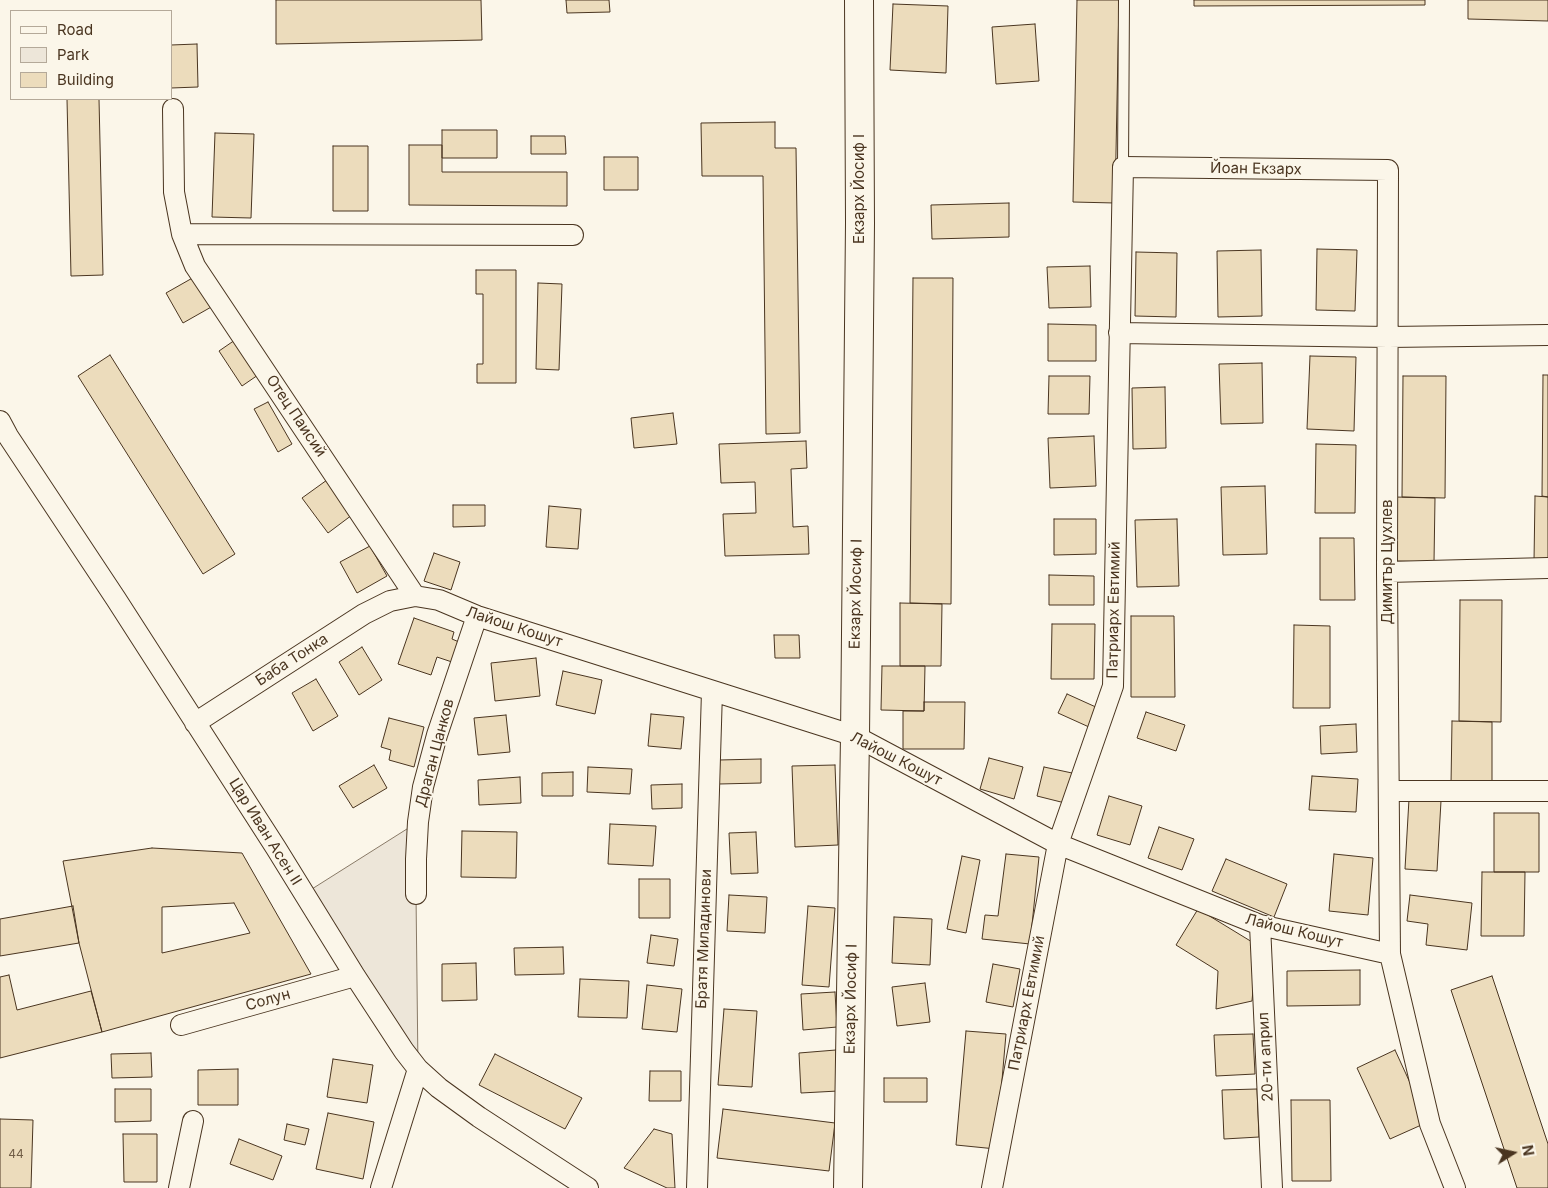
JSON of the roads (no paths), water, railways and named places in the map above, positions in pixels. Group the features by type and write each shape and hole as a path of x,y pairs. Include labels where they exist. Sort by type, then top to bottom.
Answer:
{"street":[{"name":"Екзарх Йосиф I","path":"848,1188 860,223 859,0"},
{"name":"Отец Паисий","path":"173,109 174,192 182,234 196,266 415,596"},
{"name":"Йоан Екзарх","path":"1123,168 1388,170"},
{"name":"Патриарх Евтимий","path":"992,1188 1058,844 1113,686 1123,168"},
{"name":"Димитър Цухлев","path":"1388,170 1387,572 1390,954 1430,1124 1456,1188"},
{"path":"182,234 573,235"},
{"path":"1119,333 1388,337 1548,335"},
{"name":"Цар Иван Асен II","path":"0,421 276,848 355,976 396,1039 418,1068 439,1088 479,1117 588,1188"},
{"path":"1387,572 1548,568"},
{"name":"Лайош Кошут","path":"390,601 415,596 439,600 477,616 855,736 1058,844 1260,925 1390,954"},
{"name":"Баба Тонка","path":"195,723 364,614 390,601"},
{"name":"Драган Цанков","path":"416,894 418,822 423,787 437,735 477,616"},
{"name":"Братя Миладинови","path":"697,1188 712,690"},
{"path":"1389,791 1548,791"},
{"name":"20-ти април","path":"1260,925 1272,1188"},
{"name":"Солун","path":"181,1025 355,976"},
{"path":"381,1188 418,1068"},
{"path":"179,1188 194,1121"}],"lane":[{"path":"1123,168 1124,0"}]}
